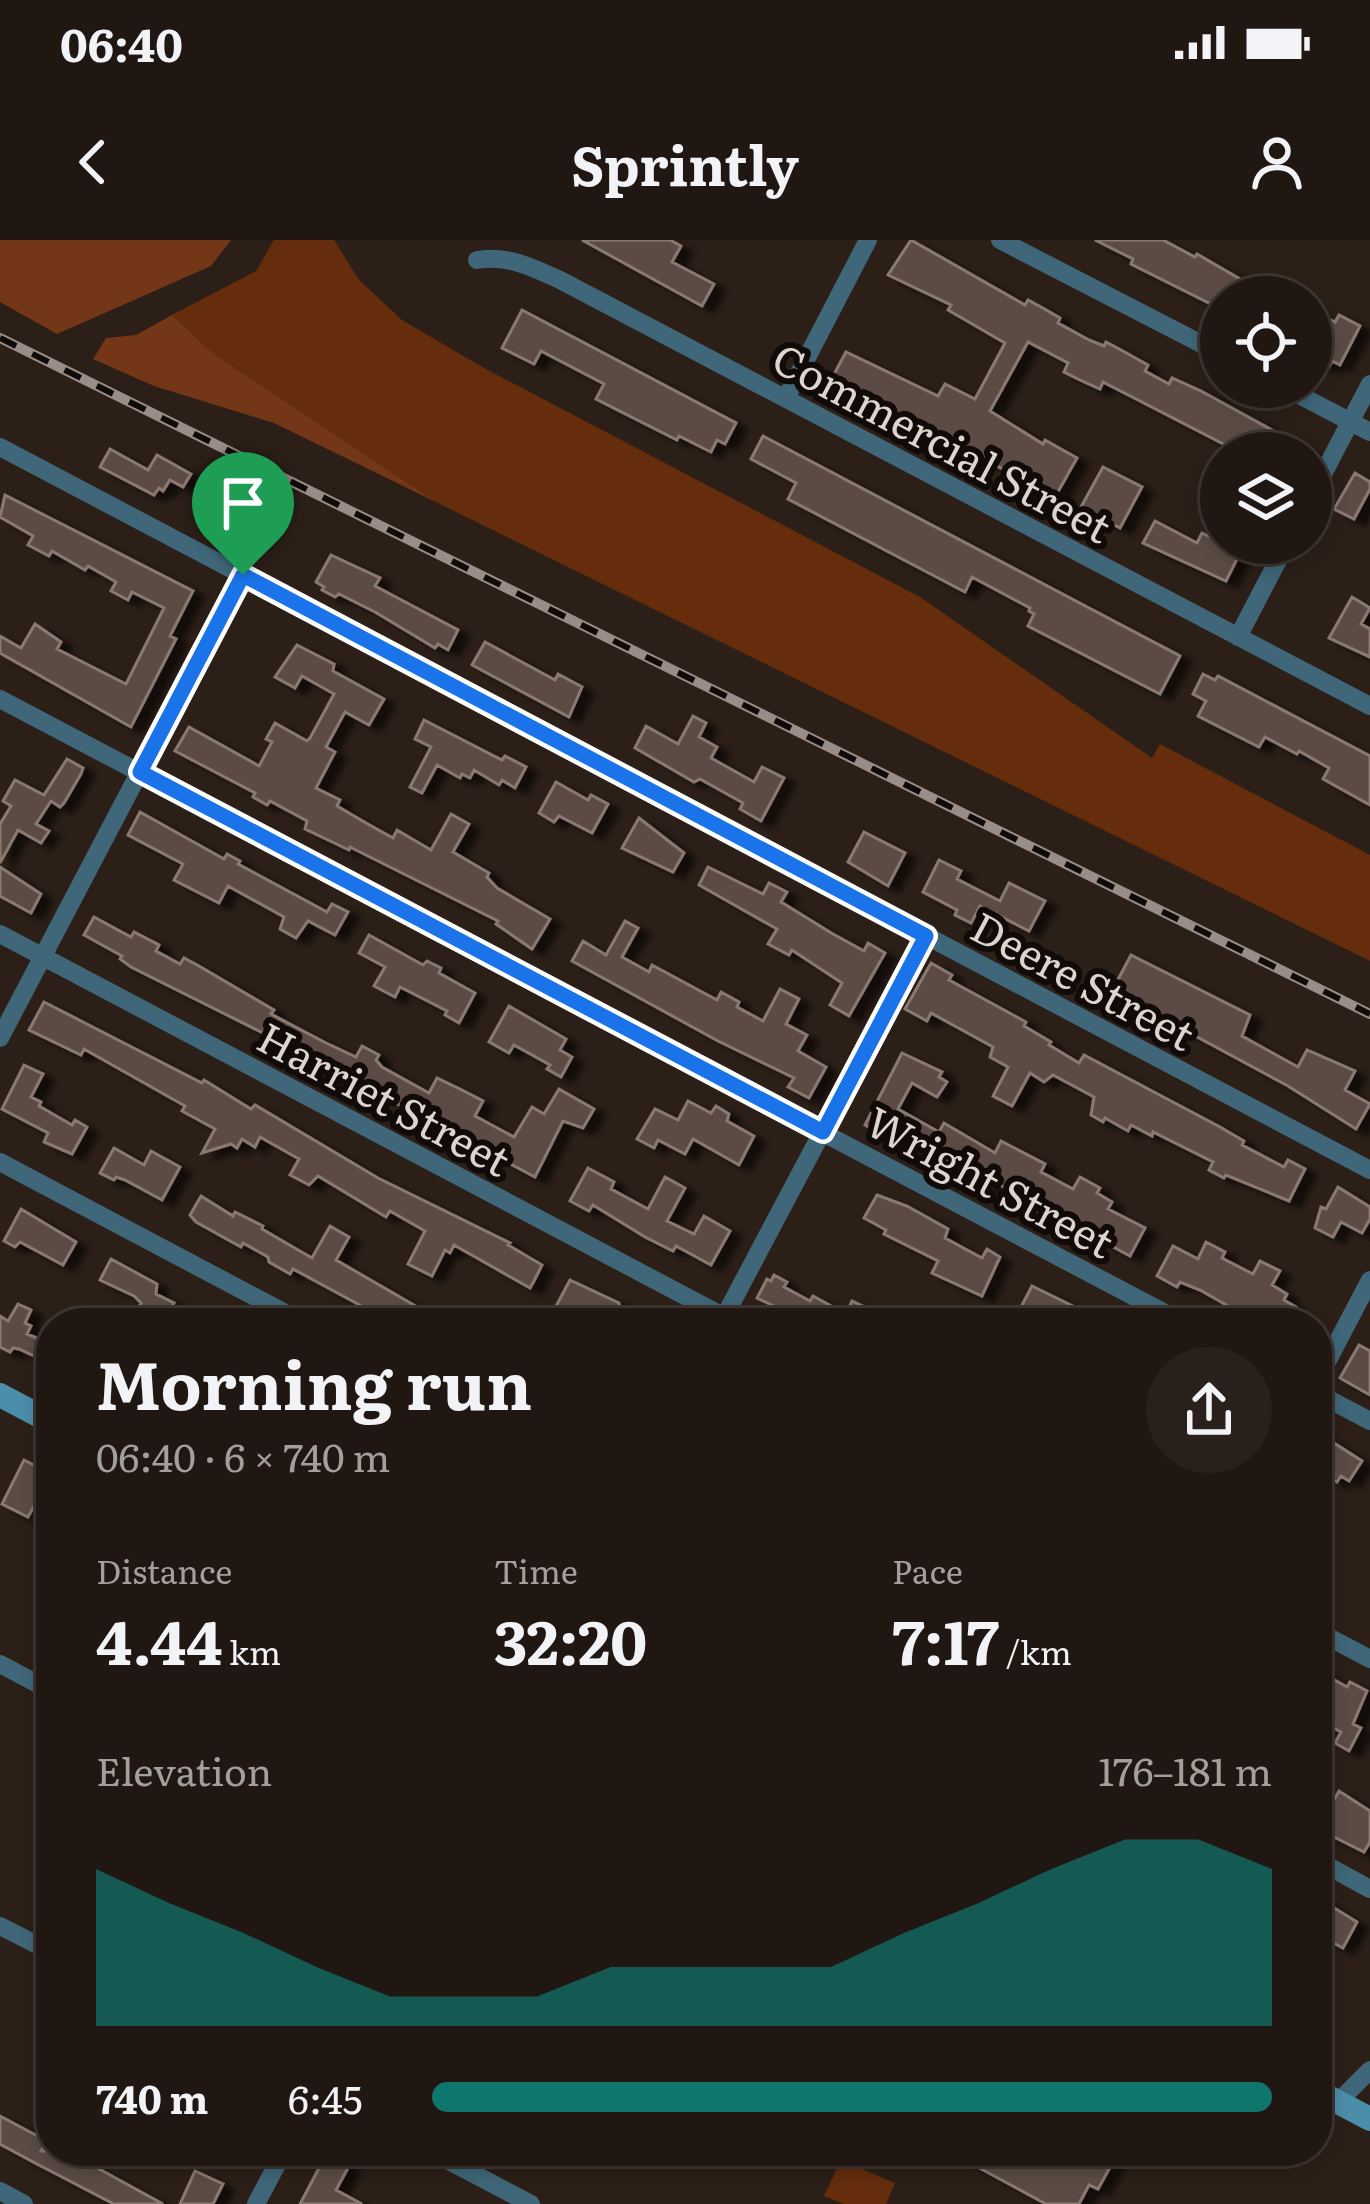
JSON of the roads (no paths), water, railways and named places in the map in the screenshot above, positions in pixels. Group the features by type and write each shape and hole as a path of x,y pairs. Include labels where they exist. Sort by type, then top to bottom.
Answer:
{"main road":[{"path":"0,1395 36,1414"},
{"path":"1332,2098 1370,2119"}],"street":[{"path":"786,398 868,240"},
{"path":"1000,240 1200,343"},
{"name":"Commercial Street","path":"477,260 493,257 538,270 1370,706"},
{"path":"1332,457 1370,384"},
{"path":"1324,408 1370,432"},
{"name":"Deere Street","path":"0,447 1370,1170"},
{"path":"1238,637 1276,564"},
{"path":"0,1038 243,575"},
{"name":"Wright Street","path":"0,699 1156,1308"},
{"name":"Harriet Street","path":"0,934 703,1308"},
{"path":"734,1308 926,936"},
{"path":"0,1162 276,1308"},
{"path":"1332,1352 1370,1280"},
{"path":"1332,1402 1370,1421"},
{"path":"1332,1638 1370,1659"},
{"path":"0,1664 36,1683"},
{"path":"1332,1868 1370,1889"},
{"path":"0,1926 36,1944"},
{"path":"1332,2094 1370,2070"},
{"path":"256,2204 276,2166"},
{"path":"459,2166 531,2204"},
{"path":"0,2191 24,2204"}],"railway":[{"path":"0,338 1370,1014"}]}
